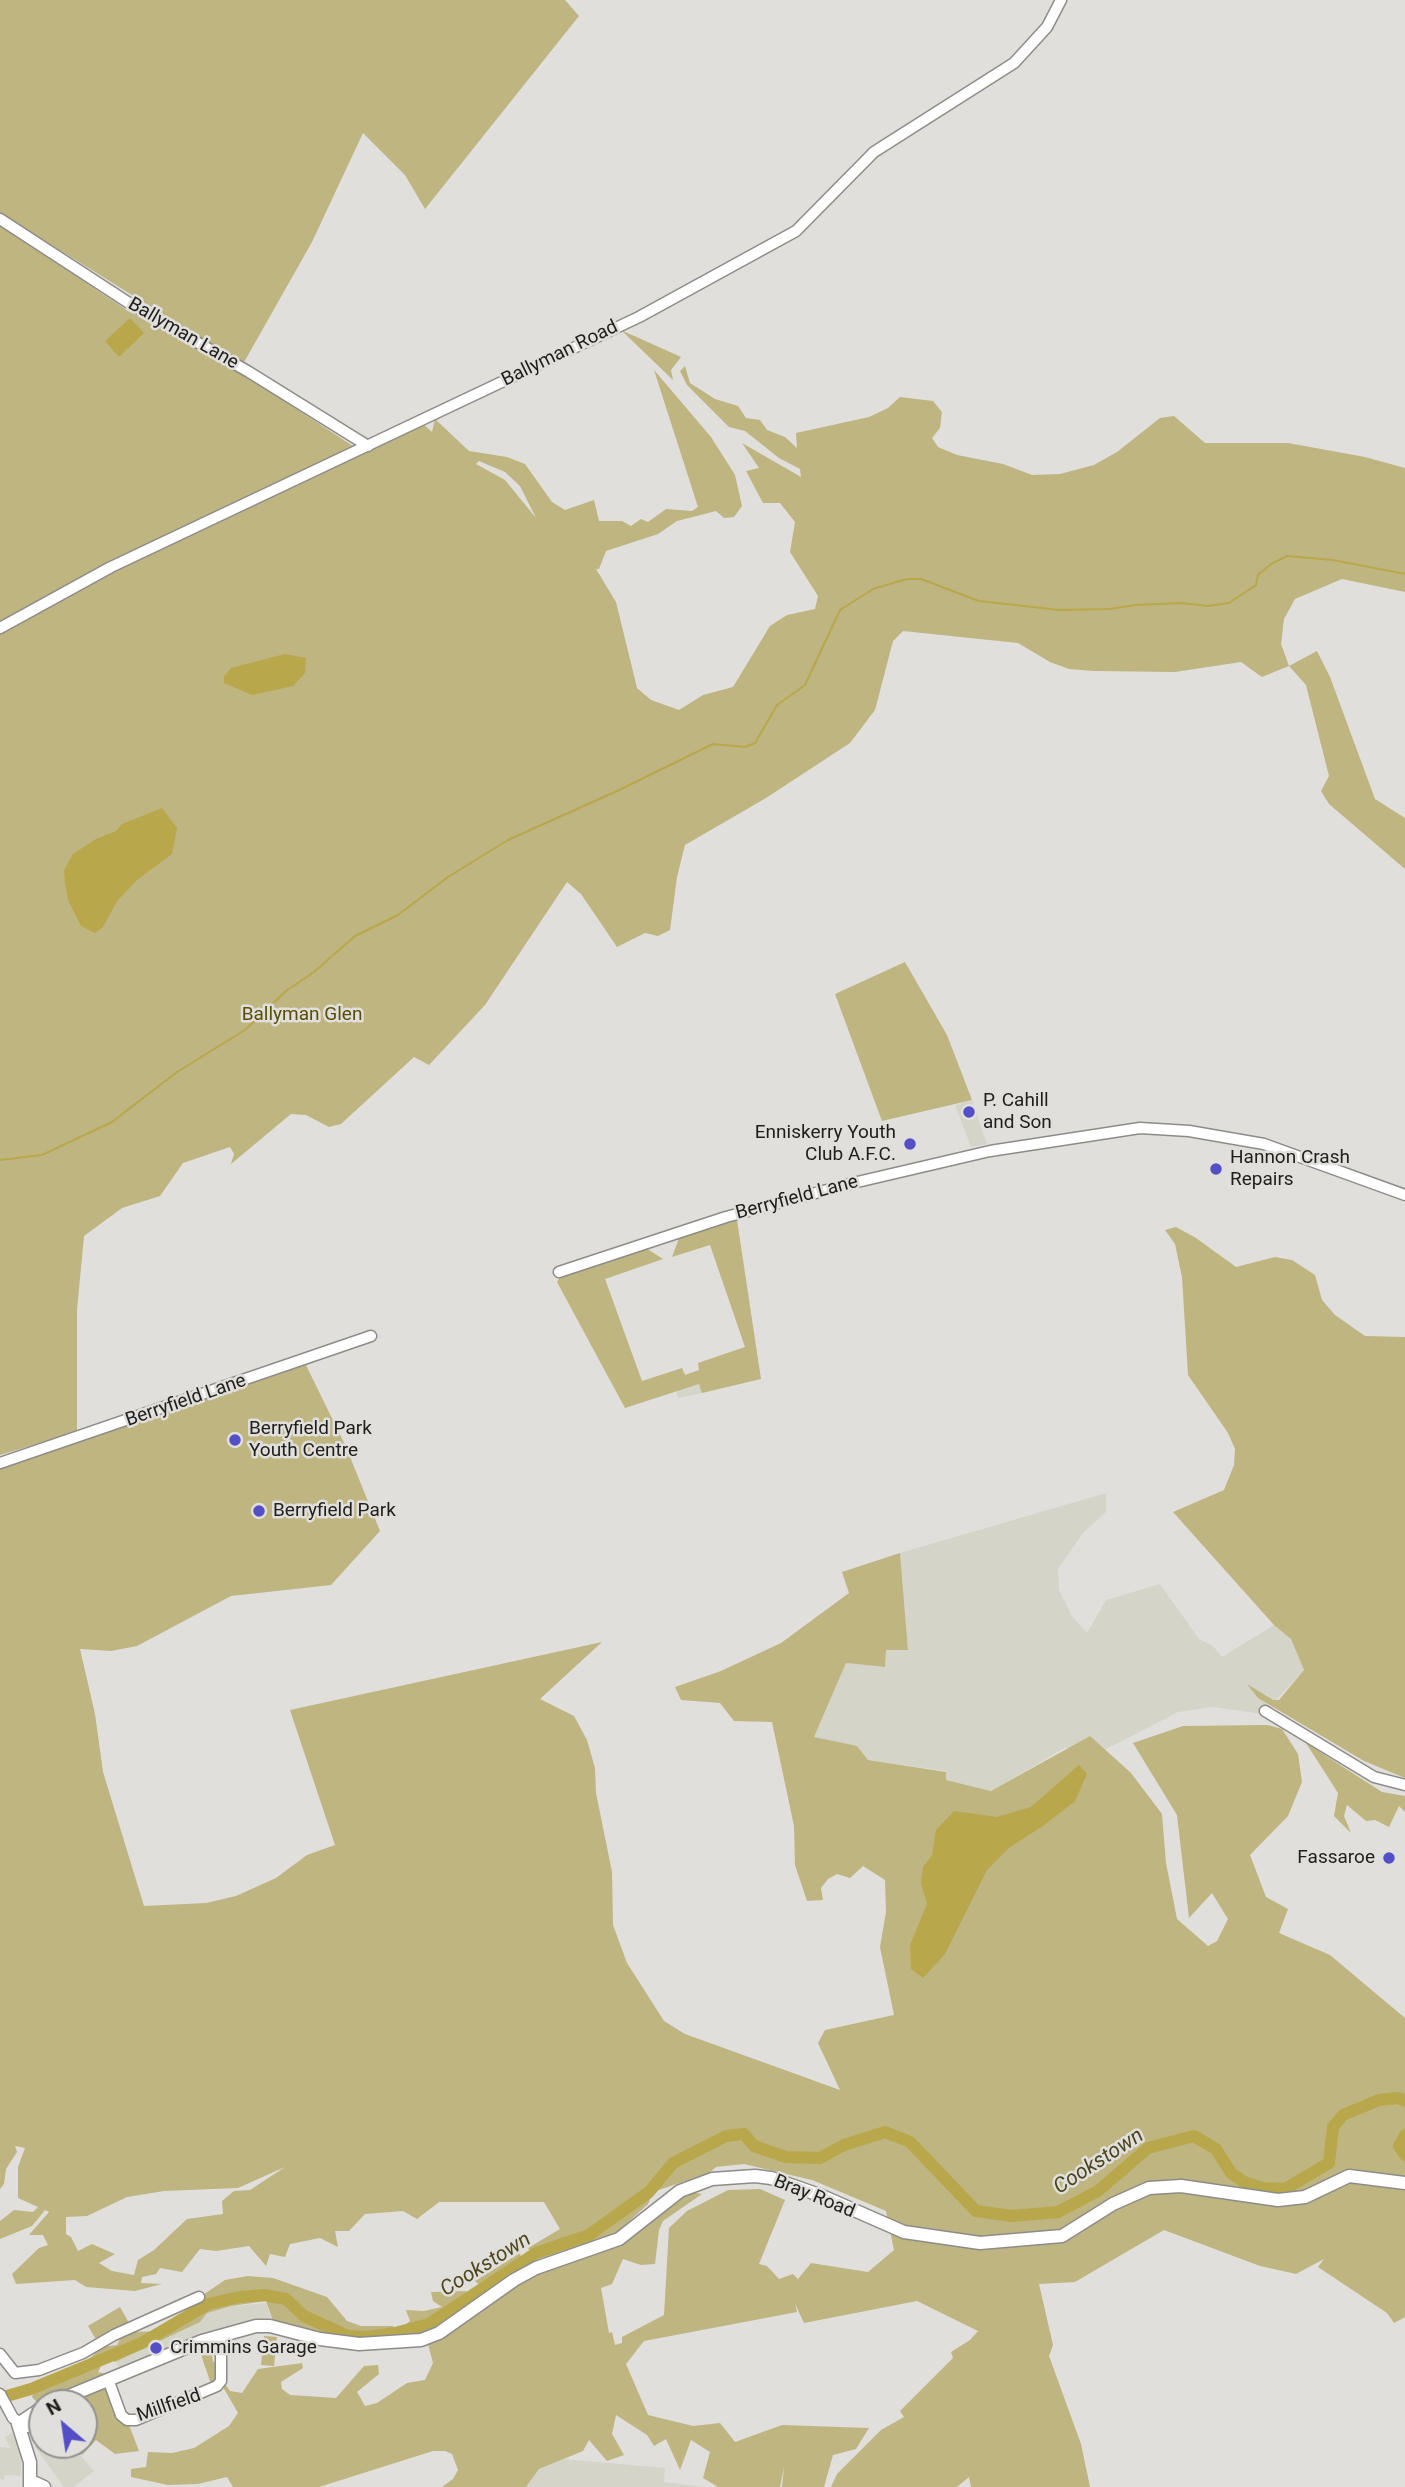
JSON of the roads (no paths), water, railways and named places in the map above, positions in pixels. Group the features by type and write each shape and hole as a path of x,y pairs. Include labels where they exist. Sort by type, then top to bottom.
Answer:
{"main road":[{"name":"Bray Road","path":"85,2389 202,2341 256,2326 270,2326 320,2339 359,2344 421,2340 439,2333 482,2300 536,2268 619,2239 680,2190 729,2176 755,2176 786,2182 904,2232 980,2243 1062,2236 1113,2204 1149,2188 1181,2186 1278,2200 1305,2197 1349,2176 1405,2183"},
{"path":"28,2420 22,2425 35,2485"}],"street":[{"name":"Ballyman Road","path":"0,628 70,587 639,317 796,231 874,152 1014,63 1047,27 1061,0"},
{"name":"Ballyman Lane","path":"0,219 132,305 249,372 368,446"},
{"name":"Berryfield Lane","path":"559,1272 726,1217 853,1183 990,1151 1140,1128 1203,1133 1264,1144 1405,1195"},
{"name":"Berryfield Lane","path":"0,1463 371,1336"},
{"path":"1265,1711 1374,1777 1405,1785"},
{"path":"0,2354 15,2373 39,2370 83,2353 124,2330 199,2297"},
{"name":"Millfield","path":"108,2379 121,2415 127,2420 136,2420 217,2386 221,2381 221,2350"},
{"path":"0,2394 8,2410 22,2425"}],"waterway":[{"path":"0,1160 42,1155 112,1122 177,1072 245,1030 286,991 314,972 355,936 398,915 448,877 508,840 713,744 745,747 755,743 777,705 805,685 840,610 873,589 907,579 921,579 979,601 1060,610 1109,609 1136,605 1181,603 1208,606 1229,603 1256,585 1258,575 1271,564 1287,556 1333,560 1405,574"},
{"name":"Cookstown","path":"0,2398 31,2389 142,2343 208,2304 240,2297 264,2295 286,2299 304,2316 348,2336 368,2337 429,2324 536,2253 589,2235 649,2192 673,2163 726,2136 744,2134 754,2146 786,2157 820,2158 844,2145 885,2132 910,2142 976,2211 1012,2216 1058,2212 1098,2191 1148,2148 1194,2136 1216,2149 1231,2173 1244,2182 1262,2188 1285,2189 1329,2163 1333,2127 1343,2115 1379,2100 1398,2098 1405,2101"},
{"name":"Cookstown","path":"1405,2135 1399,2146 1405,2155"}],"place":[{"name":"P. Cahill and Son","path":"969,1112"},
{"name":"Enniskerry Youth Club A.F.C.","path":"910,1144"},
{"name":"Hannon Crash Repairs","path":"1216,1169"},
{"name":"Berryfield Park Youth Centre","path":"235,1440"},
{"name":"Berryfield Park","path":"259,1511"},
{"name":"Fassaroe","path":"1389,1858"},
{"name":"Crimmins Garage","path":"156,2348"}],"park label":[{"name":"Ballyman Glen","path":"302,1015"}]}
